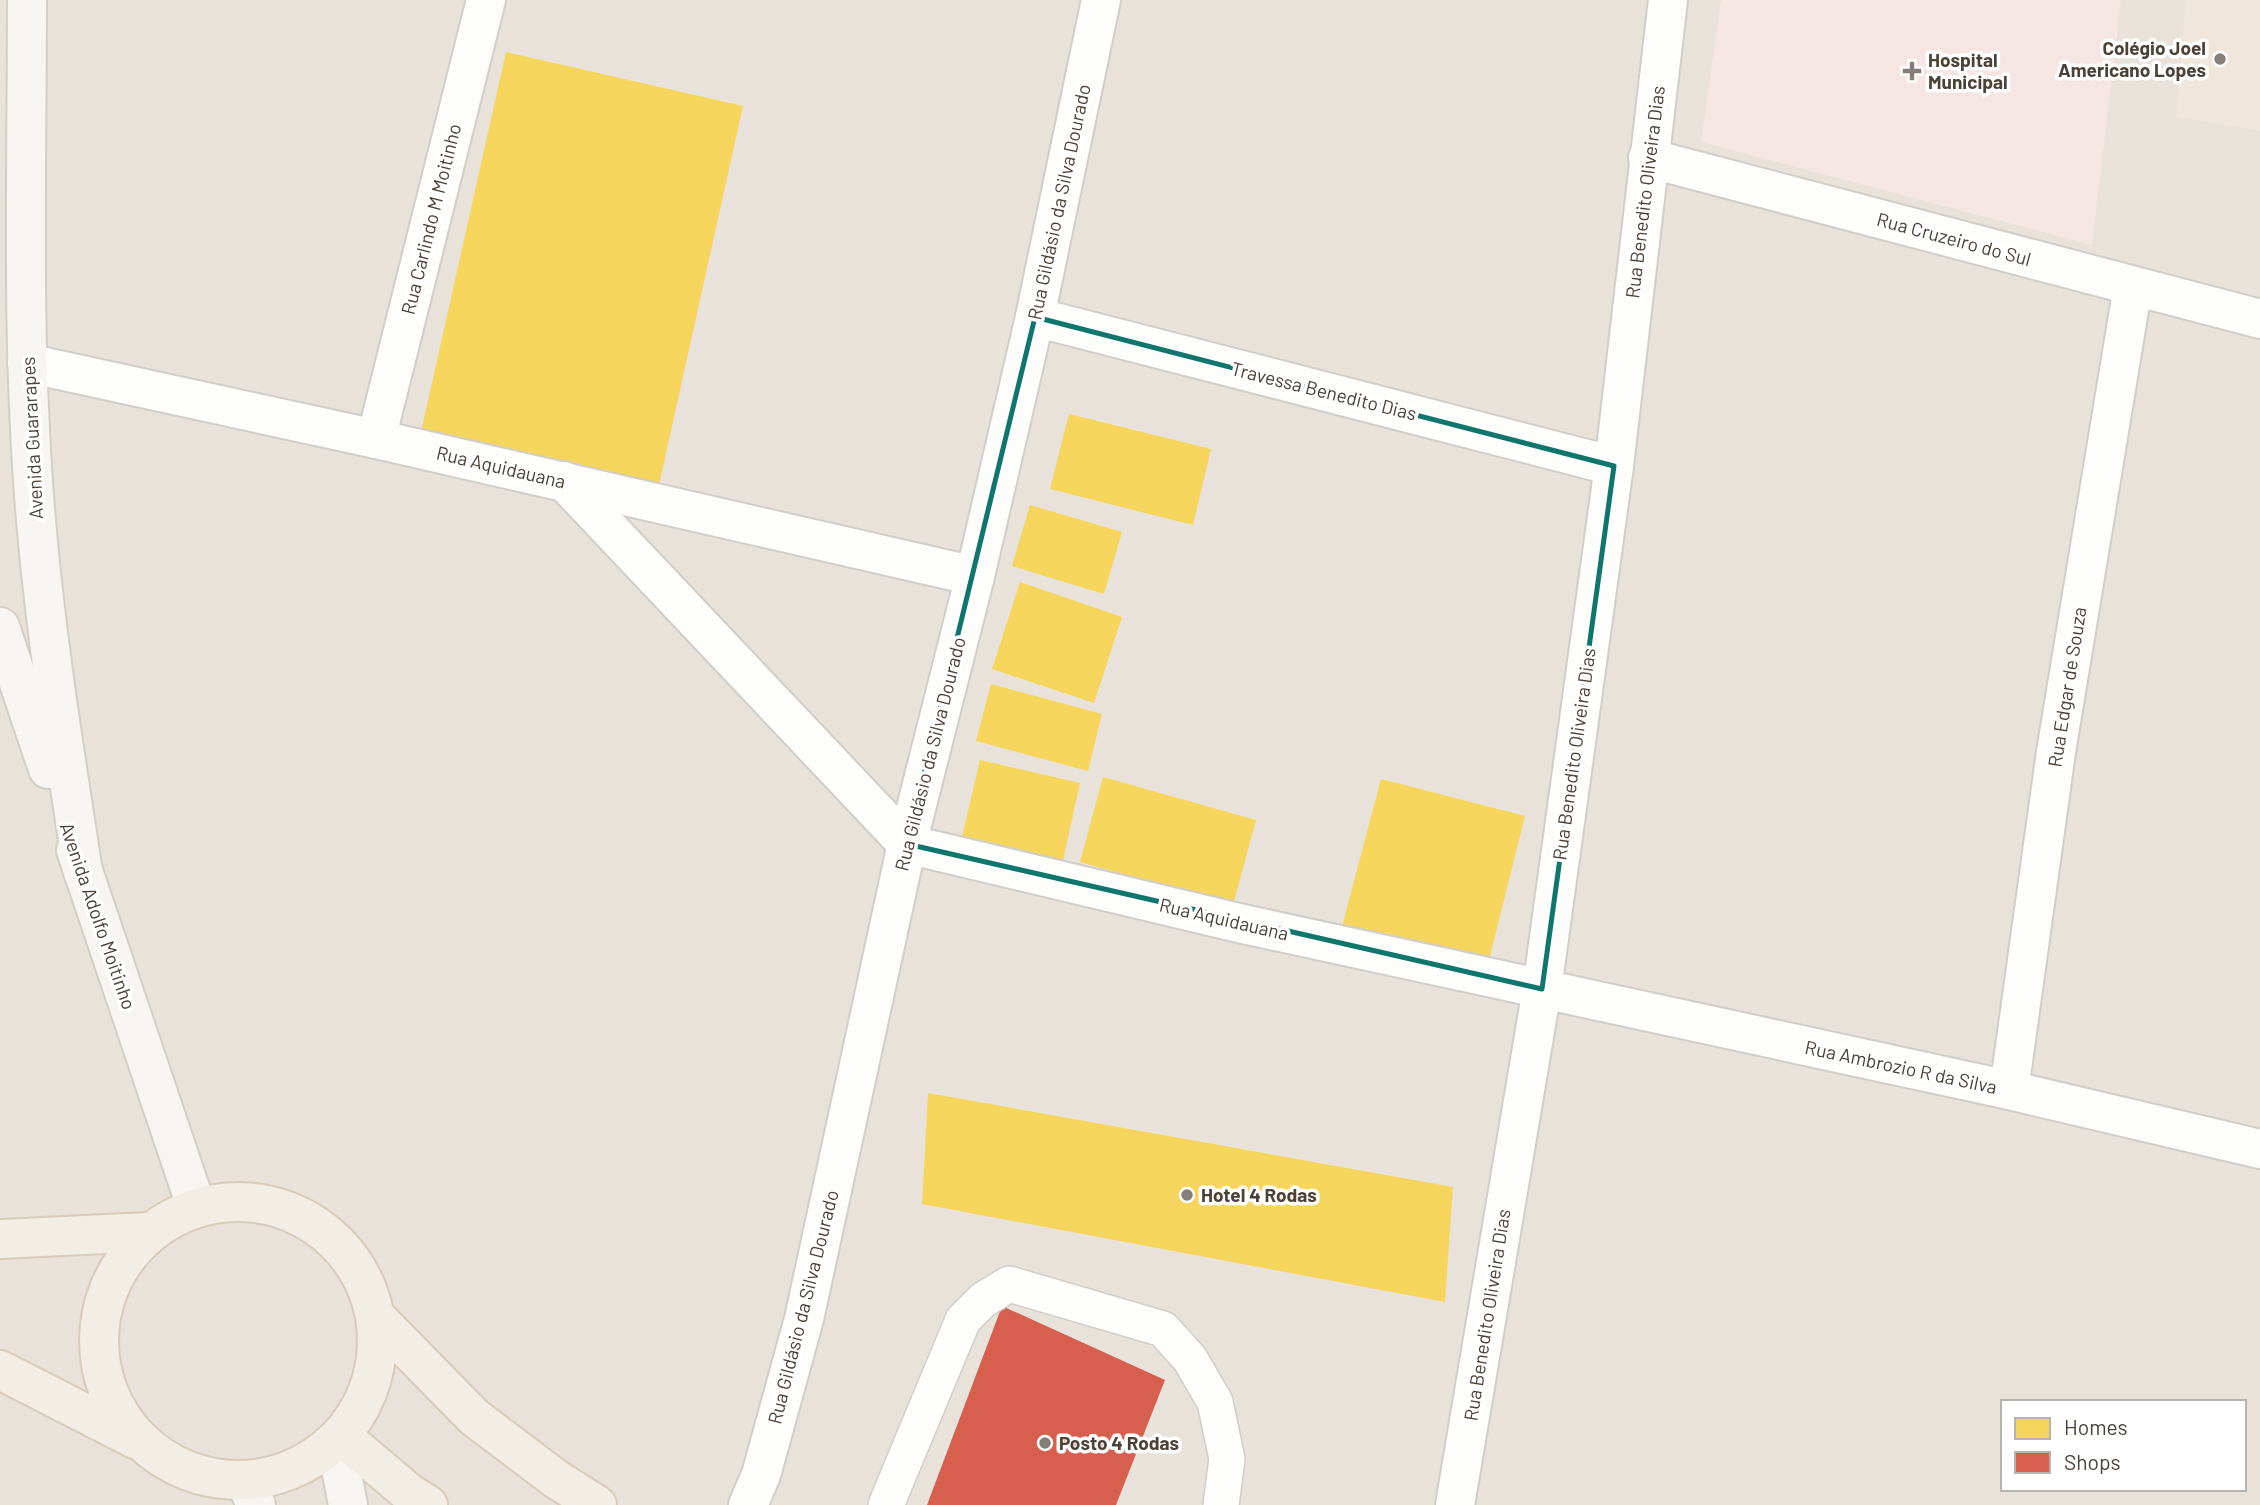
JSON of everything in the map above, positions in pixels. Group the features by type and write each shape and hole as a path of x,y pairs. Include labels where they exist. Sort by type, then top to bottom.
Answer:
{"main road":[{"path":"135,1439 104,1388 97,1328 113,1275 148,1232 196,1206 255,1201 311,1220 354,1261 376,1317 474,1417 556,1479 597,1505"},
{"path":"0,1239 148,1232"},
{"path":"0,1370 135,1439 184,1472 251,1494 301,1468 340,1440 365,1403 374,1376 376,1317"},
{"path":"340,1440 428,1505"}],"street":[{"name":"Avenida Guararapes","path":"27,0 27,363 36,519 54,690 83,873"},
{"name":"Rua Carlindo M Moitinho","path":"376,439 486,0"},
{"name":"Rua Gildásio da Silva Dourado","path":"748,1505 761,1475 804,1319 907,844 975,576 1035,317 1101,0"},
{"name":"Rua Benedito Oliveira Dias","path":"1455,1505 1542,989 1614,466 1668,0"},
{"name":"Rua Cruzeiro do Sul","path":"1648,158 2260,319"},
{"name":"Rua Edgar de Souza","path":"2009,1090 2056,752 2133,286"},
{"name":"Travessa Benedito Dias","path":"1035,317 1614,466"},
{"name":"Rua Aquidauana","path":"27,363 564,481 975,576"},
{"path":"564,481 907,844"},
{"name":"Avenida Adolfo Moitinho","path":"0,627 196,1206"},
{"name":"Rua Aquidauana","path":"907,844 1243,924 1542,989"},
{"name":"Rua Ambrozio R da Silva","path":"1542,989 2009,1090 2260,1149"},
{"path":"340,1440 348,1505"}],"lane":[{"path":"886,1505 963,1320 983,1300 1009,1284 1163,1329 1190,1359 1215,1402 1227,1459 1221,1505"}],"highlighted area":[{"path":"1035,317 1614,466 1542,989 907,844"}],"shaded area":[{"path":"0,0 2260,0 2260,1505 0,1505"},
{"name":"Hospital Municipal","path":"1721,0 2121,0 2092,245 1701,142"},
{"name":"Colégio Joel Americano Lopes","path":"2186,0 2260,0 2260,131 2176,117"}],"building: Homes":[{"path":"506,52 743,106 659,485 421,432"},
{"path":"1069,414 1211,449 1193,525 1050,489"},
{"path":"1030,505 1122,532 1104,594 1012,566"},
{"path":"1020,582 1122,617 1094,703 992,669"},
{"path":"991,684 1102,714 1088,771 976,741"},
{"path":"980,760 1080,783 1062,865 961,841"},
{"path":"1103,777 1256,820 1233,905 1080,862"},
{"path":"1381,779 1525,816 1486,972 1340,934"},
{"name":"Hotel 4 Rodas","path":"928,1093 1453,1187 1445,1302 922,1204"}],"building: Shops":[{"name":"Posto 4 Rodas","path":"1002,1306 1165,1380 1116,1505 927,1505"}],"place":[{"name":"Colégio Joel Americano Lopes","path":"2220,59"},
{"name":"Hospital Municipal","path":"1912,71"},
{"name":"Hotel 4 Rodas","path":"1187,1195"},
{"name":"Posto 4 Rodas","path":"1045,1443"}]}
